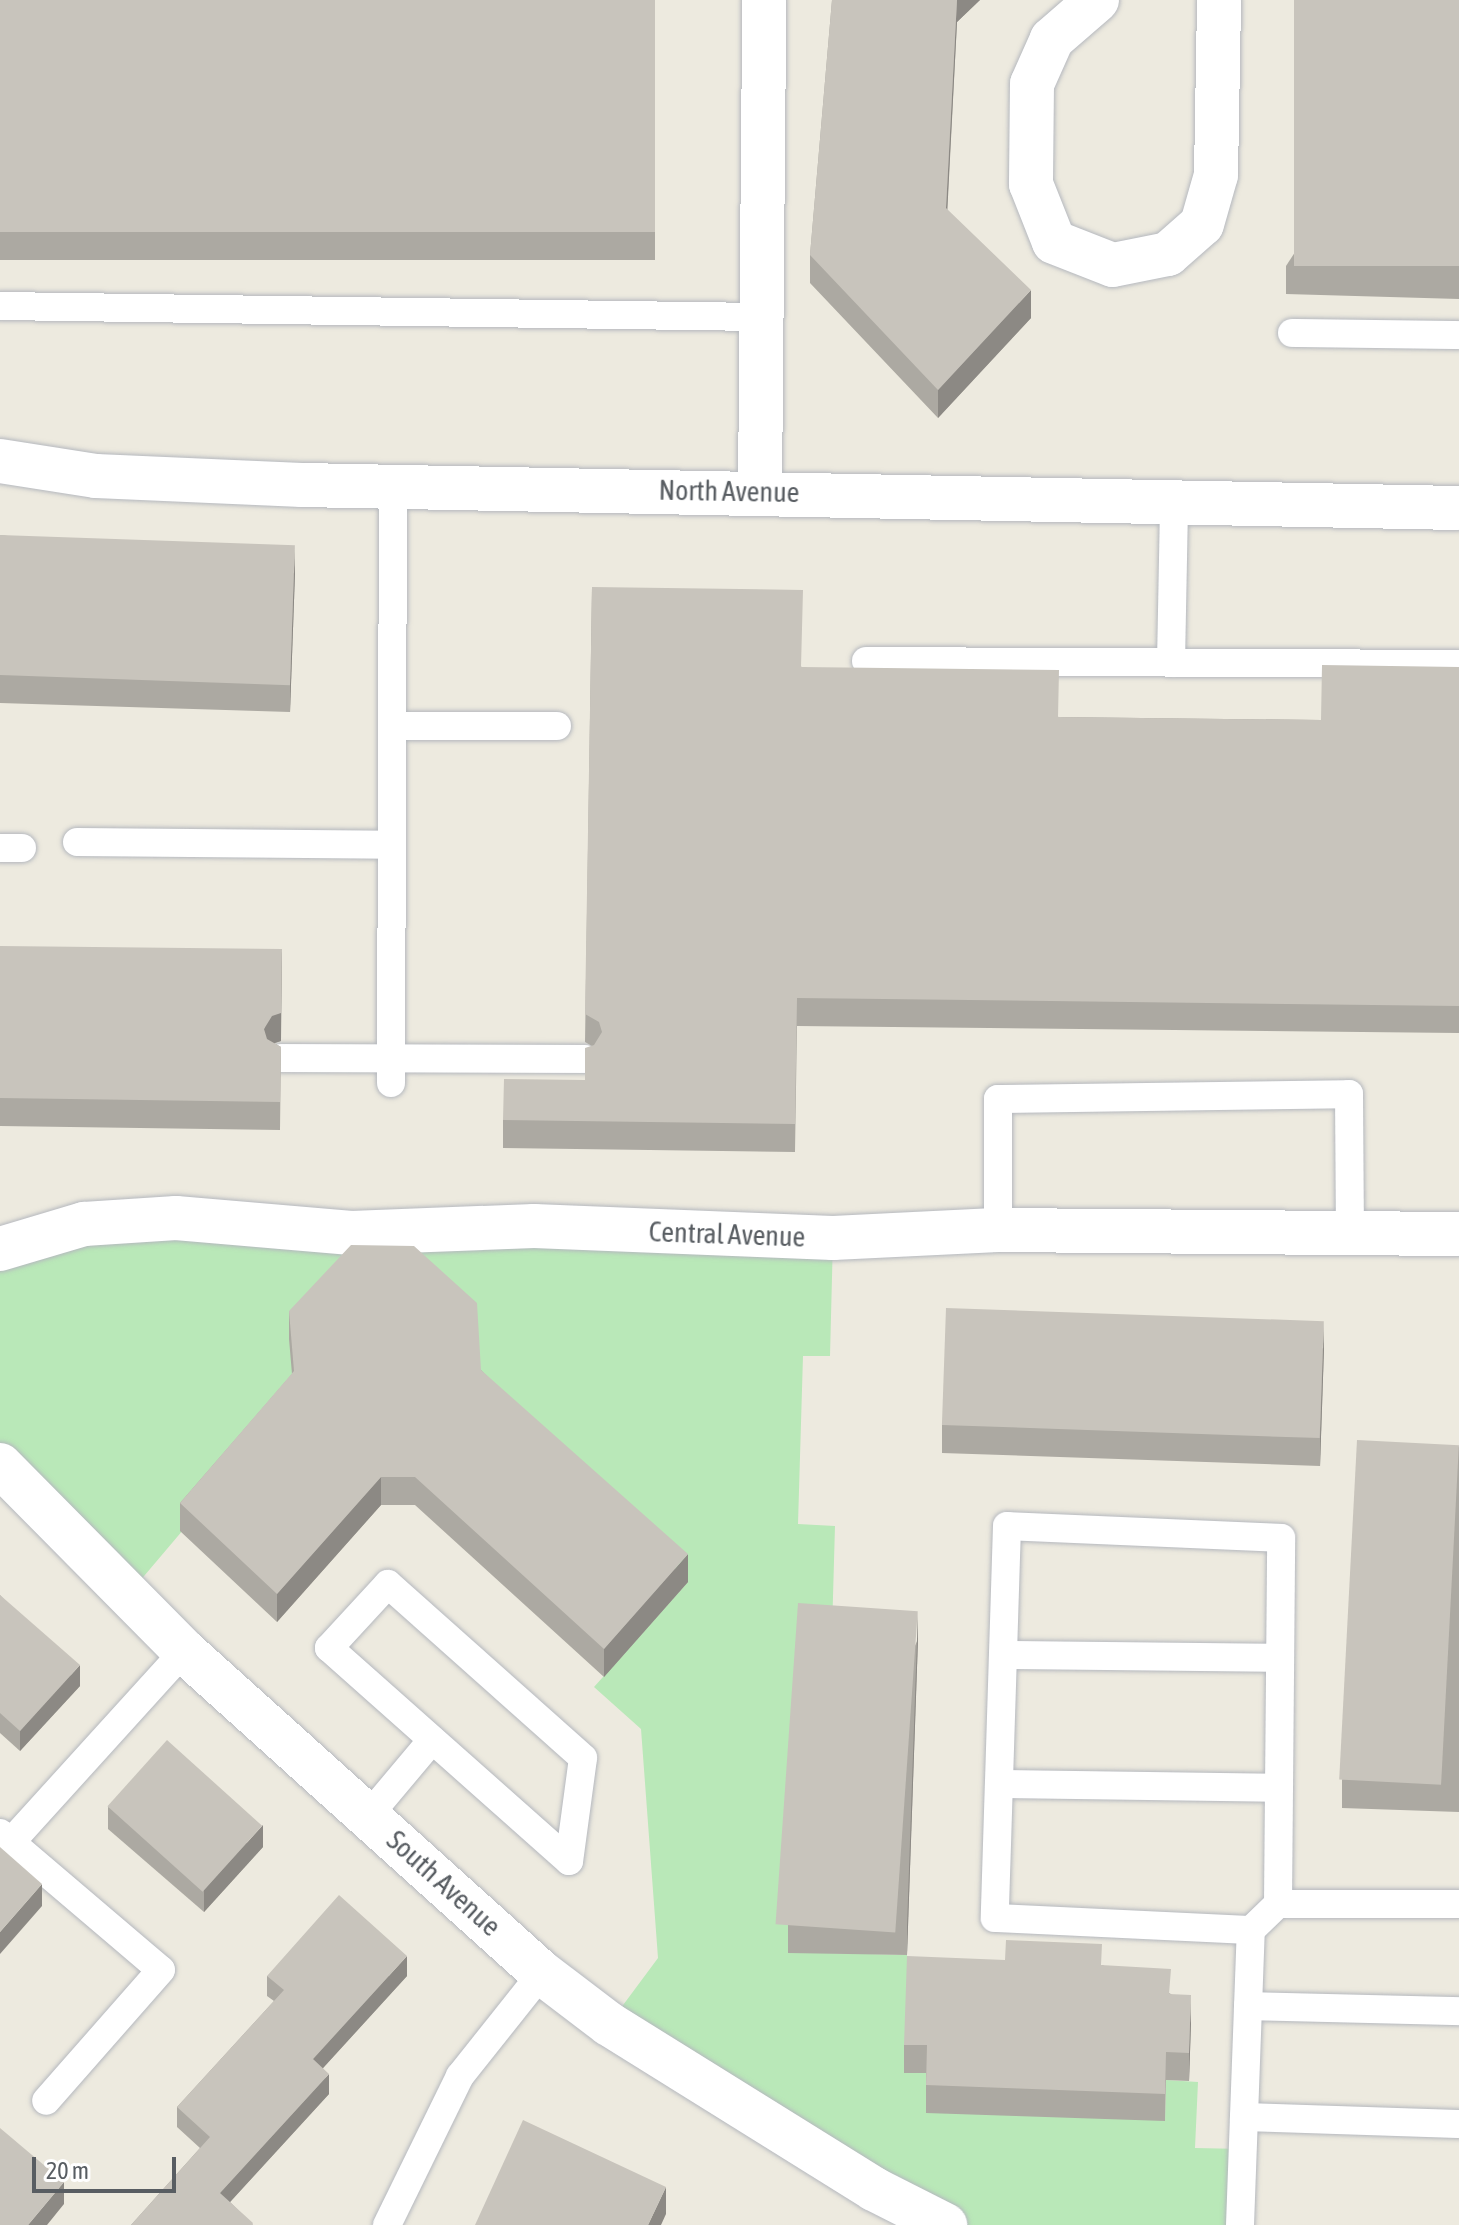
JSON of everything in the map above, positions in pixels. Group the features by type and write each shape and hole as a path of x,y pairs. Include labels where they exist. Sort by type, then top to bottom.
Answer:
{"street":[{"path":"760,492 764,0"},
{"path":"1097,0 1052,39 1032,84 1031,184 1054,242 1113,265 1168,254 1202,224 1216,175 1219,0"},
{"name":"North Avenue","path":"0,461 96,476 393,487 1459,508"},
{"name":"Central Avenue","path":"0,1249 84,1224 176,1218 351,1233 534,1226 833,1238 998,1230 1459,1234"},
{"name":"South Avenue","path":"0,1465 184,1651 542,1973 609,2024 900,2215 945,2225"}],"lane":[{"path":"0,306 761,317"},
{"path":"1292,333 1459,335"},
{"path":"392,1069 393,487"},
{"path":"1171,663 1174,501"},
{"path":"866,661 1459,664"},
{"path":"392,726 557,726"},
{"path":"77,842 392,845"},
{"path":"281,1058 392,1069 585,1059"},
{"path":"998,1230 998,1099 1349,1094 1350,1233"},
{"path":"1251,1930 995,1918 1007,1526 1281,1538 1278,1904"},
{"path":"388,1584 583,1758 569,1861 432,1740 329,1648 388,1584"},
{"path":"46,2101 161,1970 5,1838 184,1651"},
{"path":"1003,1655 1280,1658"},
{"path":"369,1815 432,1740"},
{"path":"999,1784 1279,1788"},
{"path":"1240,2225 1251,1930 1278,1904 1459,1904"},
{"path":"387,2225 460,2076 542,1973"},
{"path":"1248,2006 1459,2011"},
{"path":"1244,2117 1459,2124"}],"green space":[{"path":"84,1224 833,1238 830,1356 803,1356 798,1524 835,1526 832,1632 788,1952 907,1955 907,2006 927,2073 1165,2121 1166,2080 1198,2082 1195,2148 1243,2149 1240,2225 945,2225 609,2024 658,1958 641,1729 594,1687 688,1582 294,1399 128,1595 0,1455 0,1249"}],"building":[{"path":"0,0 655,0 655,232 0,232"},
{"path":"832,0 957,0 946,208 1031,290 938,390 810,255"},
{"path":"1294,0 1459,0 1459,266 1294,266"},
{"path":"0,535 295,545 290,685 0,675"},
{"path":"592,587 803,590 801,667 1059,670 1058,717 1321,720 1322,665 1459,667 1459,1006 797,998 795,1124 503,1120 504,1079 585,1080 585,1048 594,1045 602,1032 599,1022 585,1014"},
{"path":"0,946 282,949 281,1013 272,1016 264,1029 267,1039 281,1047 280,1102 0,1098"},
{"path":"351,1245 414,1246 477,1303 481,1370 688,1554 604,1649 415,1477 381,1477 277,1594 180,1503 294,1371 289,1311"},
{"path":"946,1308 1324,1321 1320,1438 942,1425"},
{"path":"1357,1440 1459,1445 1441,1785 1339,1780"},
{"path":"0,1595 80,1665 20,1731 0,1713"},
{"path":"798,1603 918,1611 895,1933 776,1924"},
{"path":"167,1740 262,1826 203,1892 107,1806"},
{"path":"0,1847 42,1884 0,1932"},
{"path":"339,1895 407,1956 313,2059 329,2074 220,2193 252,2225 131,2225 210,2137 177,2107 284,1990 267,1976"},
{"path":"1006,1940 1102,1944 1101,1965 1171,1969 1169,1994 1191,1995 1189,2053 1166,2052 1165,2094 926,2085 927,2045 904,2045 907,1956 1005,1960"},
{"path":"523,2120 666,2187 648,2225 475,2225"},
{"path":"0,2128 64,2182 28,2225 0,2225"}]}
